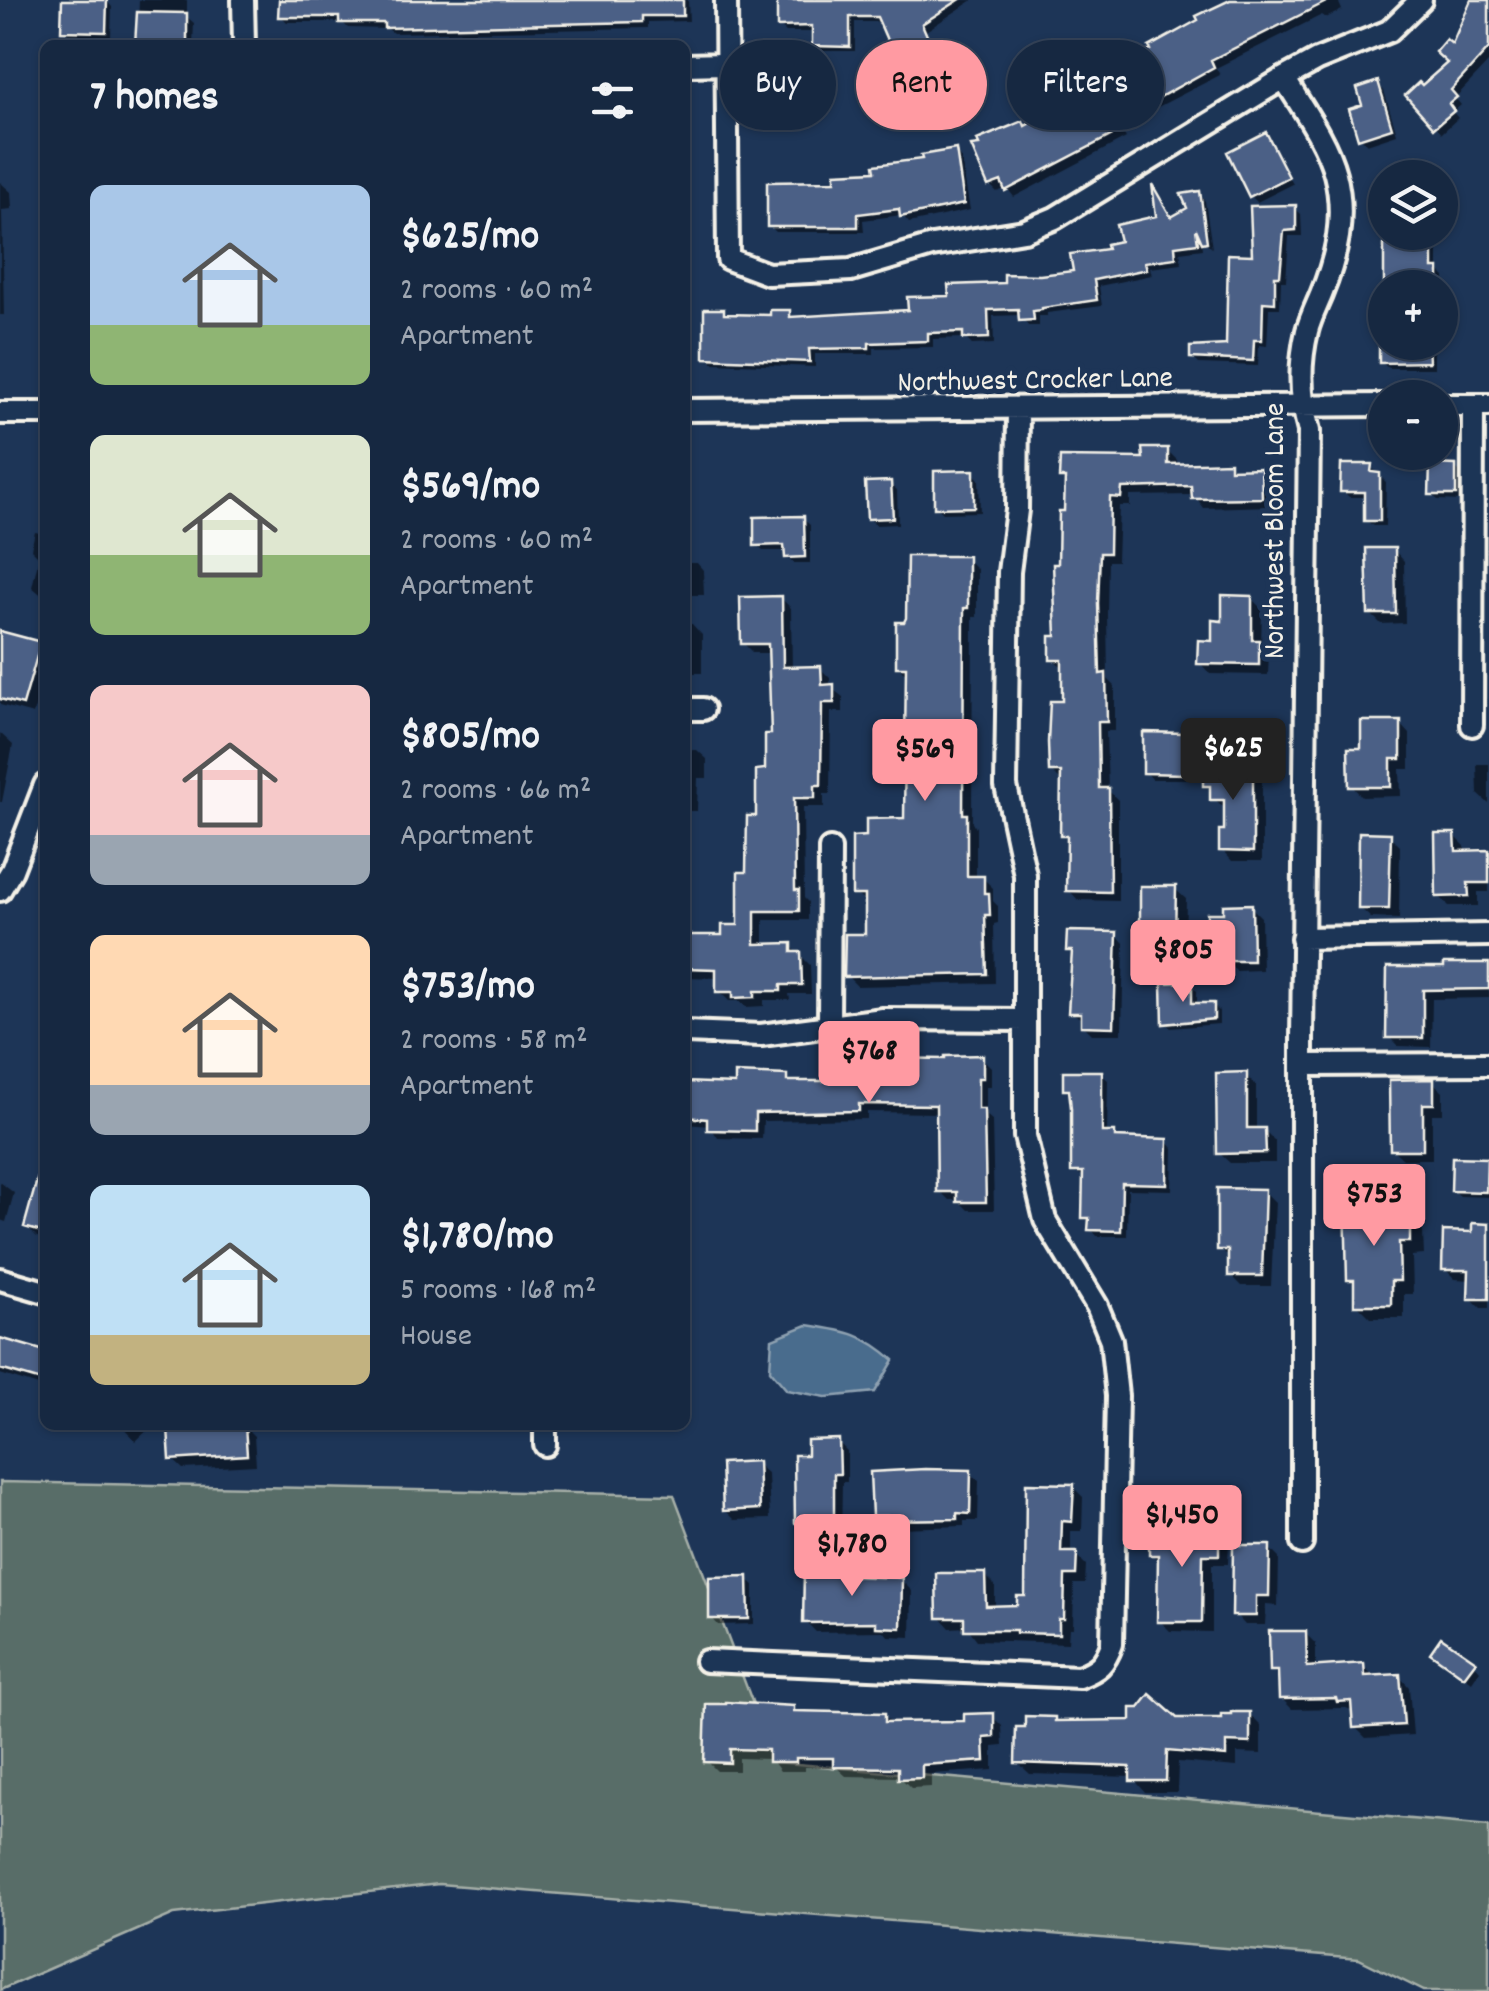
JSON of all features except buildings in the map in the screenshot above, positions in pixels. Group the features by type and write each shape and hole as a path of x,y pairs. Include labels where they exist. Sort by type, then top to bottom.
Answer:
{"street":[{"path":"243,0 244,40"},
{"path":"725,40 726,0"},
{"path":"726,130 728,259 768,274 851,270 932,246 1024,232 1056,218 1284,78 1317,60 1390,31 1421,0"},
{"path":"690,65 720,64"},
{"name":"Northwest Bloom Lane","path":"1284,78 1327,153 1335,174 1340,220 1333,266 1308,327 1303,351 1302,404 1308,431 1302,938 1302,1543"},
{"name":"Northwest Crocker Lane","path":"690,410 1368,404"},
{"path":"1472,725 1481,405"},
{"path":"706,1662 1078,1678 1097,1670 1112,1644 1117,1396 1111,1340 1097,1306 1045,1220 1025,1136 1025,876 1006,786 1009,572 1017,510 1018,408"},
{"path":"0,412 40,412"},
{"path":"0,890 12,870 40,797"},
{"path":"829,1025 830,849"},
{"path":"1302,938 1489,935"},
{"path":"690,1032 761,1035 883,1020 1024,1020"},
{"path":"1302,1065 1489,1064"},
{"path":"0,1279 40,1291"}],"green space":[{"path":"0,1482 674,1495 775,1762 1489,1826 1489,1991 1424,1991 1359,1959 439,1884 174,1914 0,1990"}],"water":[{"path":"807,1325 854,1335 894,1360 875,1392 826,1397 787,1390 770,1370 772,1339"}]}
